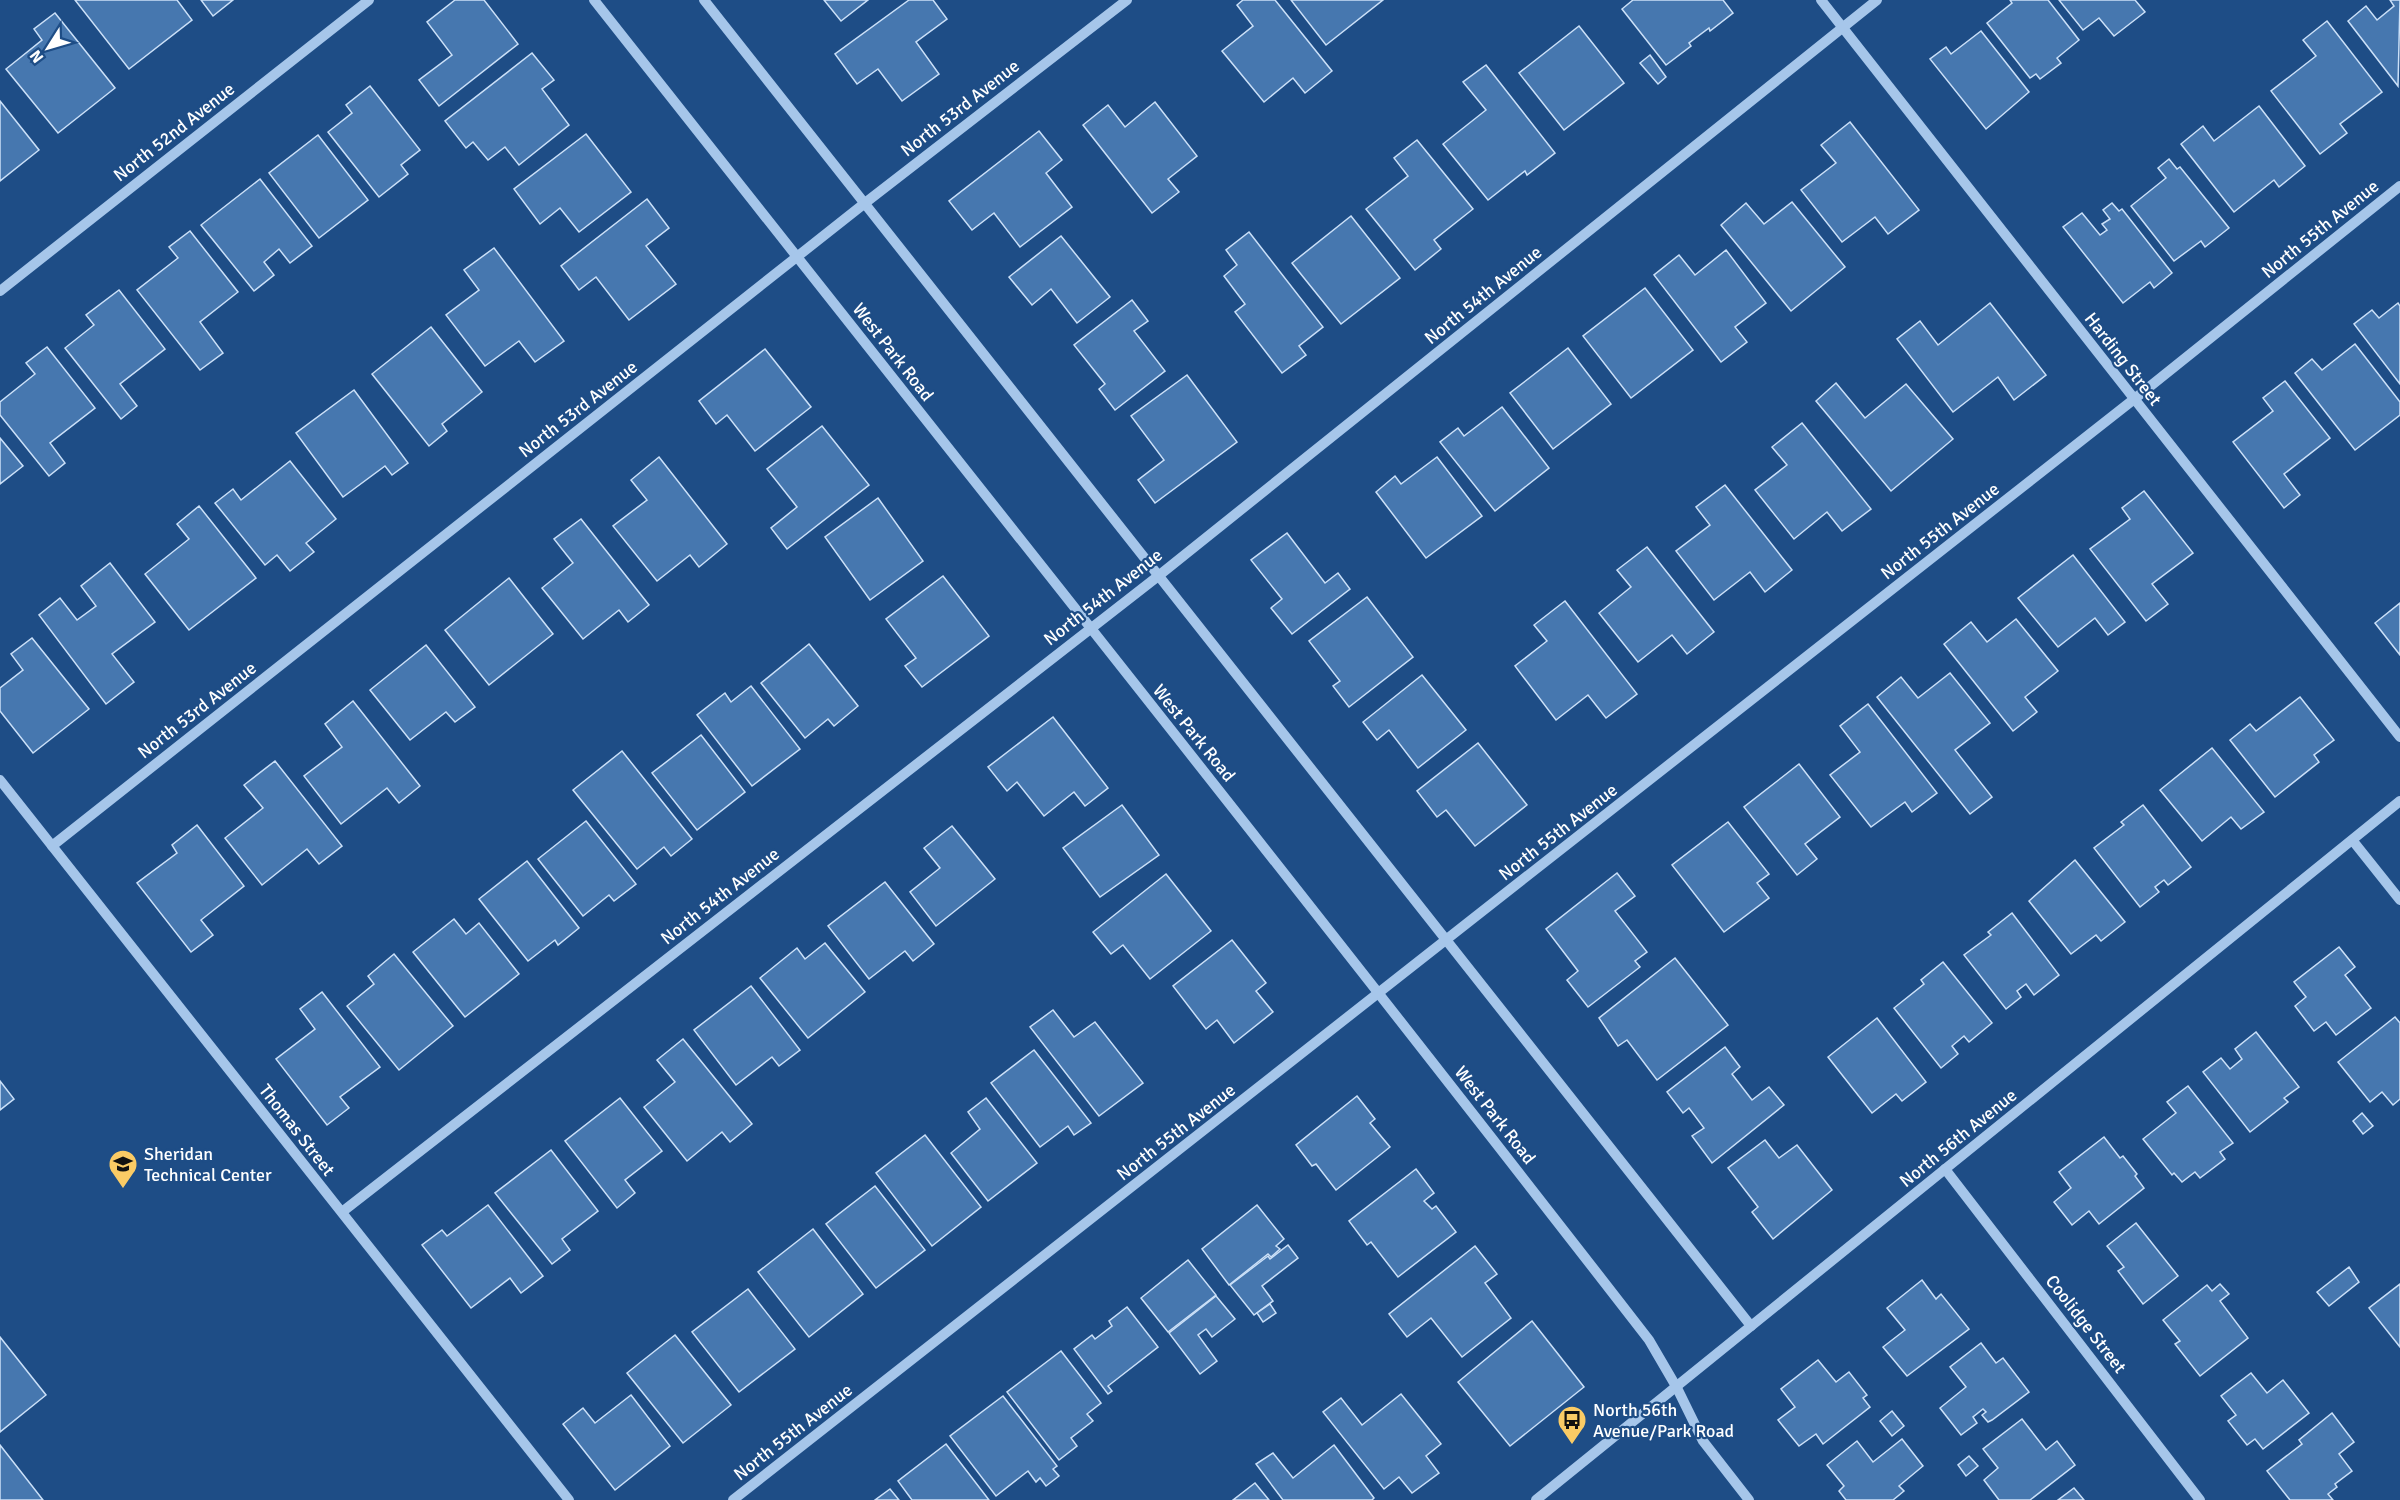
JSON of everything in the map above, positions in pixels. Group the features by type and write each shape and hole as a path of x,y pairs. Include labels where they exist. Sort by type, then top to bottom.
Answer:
{"street":[{"name":"North 52nd Avenue","path":"0,291 369,0"},
{"name":"West Park Road","path":"594,0 1089,629 1379,992 1649,1340 1677,1388 1703,1441 1749,1500"},
{"path":"704,0 1157,577 1751,1326"},
{"name":"North 53rd Avenue","path":"52,846 865,203 1127,0"},
{"name":"Harding Street","path":"1821,0 2400,737"},
{"name":"North 54th Avenue","path":"342,1212 1157,577 1877,0"},
{"name":"North 55th Avenue","path":"733,1500 2133,400 2400,186"},
{"name":"Thomas Street","path":"0,780 568,1500"},
{"name":"North 56th Avenue","path":"1536,1500 2400,801"},
{"path":"2353,841 2400,900"},
{"name":"Coolidge Street","path":"1945,1169 2200,1500"}],"building":[{"path":"75,0 177,0 192,20 129,69"},
{"path":"201,0 233,0 213,16"},
{"path":"455,0 484,0 518,44 439,106 419,80 452,55 427,22"},
{"path":"824,0 868,0 841,21"},
{"path":"909,0 933,0 947,19 916,42 939,74 902,101 878,69 857,84 835,54"},
{"path":"1243,0 1275,0 1332,71 1305,93 1293,78 1264,102 1222,51 1253,26 1237,5"},
{"path":"1291,0 1383,0 1326,45"},
{"path":"1633,0 1723,0 1733,13 1710,31 1709,28 1689,43 1691,46 1666,65 1622,9"},
{"path":"2010,0 2048,0 2079,40 2057,58 2061,63 2040,79 2036,74 2030,78 1987,23 2012,3"},
{"path":"2059,0 2135,0 2145,12 2114,36 2099,18 2083,30"},
{"path":"2390,0 2400,0 2398,86 2348,21 2366,6 2377,20 2394,6"},
{"path":"55,13 115,88 58,133 6,69 42,40 34,29"},
{"path":"2327,21 2382,92 2340,124 2347,133 2320,154 2271,91 2316,56 2303,40"},
{"path":"1579,26 1624,83 1564,130 1519,73"},
{"path":"1981,31 2029,92 1986,129 1930,59 1946,47 1951,54"},
{"path":"532,53 554,80 542,89 569,125 519,165 505,147 488,160 473,142 466,148 445,121"},
{"path":"1650,55 1666,77 1658,84 1640,63"},
{"path":"1486,65 1555,153 1527,175 1525,171 1488,200 1443,144 1486,110 1463,82"},
{"path":"370,86 420,150 401,165 408,174 379,197 328,132 352,113 346,105"},
{"path":"0,101 39,150 0,181"},
{"path":"1155,102 1197,156 1168,179 1179,192 1152,213 1083,125 1108,105 1125,127"},
{"path":"2259,106 2305,166 2279,187 2274,180 2234,212 2181,144 2203,126 2214,141"},
{"path":"1850,122 1919,210 1888,234 1875,217 1842,242 1801,190 1836,163 1821,145"},
{"path":"1039,131 1062,160 1046,173 1072,207 1020,247 994,213 972,230 949,201"},
{"path":"586,134 631,192 579,232 560,208 540,224 514,189"},
{"path":"318,135 368,200 319,238 269,173"},
{"path":"1417,140 1473,209 1434,240 1441,249 1415,270 1366,209 1408,176 1394,158"},
{"path":"2169,159 2177,169 2180,167 2229,228 2205,247 2201,241 2174,261 2131,206 2166,178 2158,168"},
{"path":"260,179 312,246 290,263 279,249 264,262 274,275 254,291 201,225"},
{"path":"647,199 669,228 646,246 676,284 629,320 596,277 579,290 561,266"},
{"path":"1792,202 1845,267 1791,311 1721,225 1746,203 1764,224"},
{"path":"2112,203 2119,211 2122,209 2172,273 2154,288 2150,282 2123,303 2063,227 2082,213 2100,235 2107,230 2102,224 2110,219 2103,210"},
{"path":"1351,216 1400,278 1341,324 1292,263"},
{"path":"190,231 238,292 200,322 223,353 200,370 137,290 178,258 169,247"},
{"path":"1249,232 1323,327 1299,346 1306,355 1282,373 1235,312 1245,304 1224,276 1237,265 1226,250"},
{"path":"1061,236 1110,297 1077,323 1051,289 1032,305 1009,277"},
{"path":"494,248 564,341 535,362 519,341 485,366 446,315 479,290 464,270"},
{"path":"1726,250 1766,303 1735,327 1747,342 1721,362 1654,275 1679,255 1695,275"},
{"path":"1645,288 1693,350 1631,398 1583,336"},
{"path":"119,290 165,349 120,384 137,406 121,419 65,348 94,325 86,315"},
{"path":"1132,300 1148,321 1134,331 1165,371 1115,410 1099,389 1105,384 1074,345"},
{"path":"1990,303 2046,375 2014,400 1998,377 1953,412 1897,339 1920,321 1938,345"},
{"path":"2398,303 2400,306 2400,384 2354,324 2372,310 2379,318"},
{"path":"431,327 482,392 442,424 447,431 429,446 372,374"},
{"path":"2355,344 2400,402 2400,415 2355,450 2295,373 2312,359 2322,370"},
{"path":"47,347 95,408 50,443 65,463 49,476 0,415 0,402 35,374 26,363"},
{"path":"1568,348 1611,404 1553,449 1510,393"},
{"path":"765,349 811,407 755,451 727,415 716,424 699,401"},
{"path":"1187,375 1237,442 1155,503 1138,480 1164,460 1131,416"},
{"path":"2285,381 2330,438 2284,474 2300,495 2284,508 2233,442 2273,411 2263,398"},
{"path":"1836,383 1865,418 1906,384 1953,439 1891,491 1816,401"},
{"path":"354,390 408,463 392,475 385,466 343,497 296,433"},
{"path":"1502,407 1549,468 1495,511 1440,442 1458,428 1464,436"},
{"path":"1802,423 1871,509 1842,531 1827,512 1794,539 1755,490 1787,465 1772,447"},
{"path":"822,426 869,485 787,549 771,528 797,507 767,469"},
{"path":"0,438 23,466 0,484"},
{"path":"659,457 727,544 699,567 690,555 657,581 613,526 647,500 631,480"},
{"path":"1437,457 1482,516 1426,558 1376,492 1395,476 1401,484"},
{"path":"290,461 336,519 306,543 314,552 290,571 277,555 265,565 215,503 233,489 241,500"},
{"path":"1725,485 1792,570 1765,592 1750,572 1714,600 1676,551 1710,525 1696,507"},
{"path":"2144,491 2193,553 2152,584 2168,604 2146,621 2090,549 2130,519 2122,508"},
{"path":"878,498 923,561 870,600 825,537"},
{"path":"199,506 256,578 189,630 145,574 189,539 177,524"},
{"path":"581,519 649,605 628,622 619,610 583,639 542,588 573,563 554,539"},
{"path":"1287,533 1325,583 1338,573 1350,589 1292,634 1271,608 1282,599 1251,560"},
{"path":"1647,547 1714,632 1687,654 1672,635 1638,662 1599,613 1631,587 1617,570"},
{"path":"2073,555 2125,622 2108,635 2095,618 2058,647 2018,598"},
{"path":"110,563 155,622 112,654 134,682 106,704 39,615 60,598 77,620 96,606 81,586"},
{"path":"943,576 989,636 922,687 905,666 916,658 886,619"},
{"path":"509,578 553,634 489,685 445,630"},
{"path":"1367,597 1413,657 1349,707 1333,686 1340,681 1309,641"},
{"path":"1565,601 1637,694 1606,718 1588,695 1556,720 1515,666 1547,641 1534,625"},
{"path":"2400,603 2400,655 2375,623"},
{"path":"2016,619 2058,671 2025,697 2037,712 2013,731 1944,644 1971,622 1987,642"},
{"path":"32,638 89,709 33,753 0,711 0,688 23,670 11,654"},
{"path":"809,644 858,706 834,726 828,719 805,738 761,683"},
{"path":"426,645 475,707 455,722 446,712 410,740 370,690"},
{"path":"1950,673 1990,723 1955,750 1992,797 1970,814 1877,697 1901,677 1918,698"},
{"path":"1422,675 1466,730 1418,768 1389,730 1377,740 1363,722"},
{"path":"751,686 800,749 752,786 697,715 725,693 731,702"},
{"path":"2300,697 2334,740 2314,755 2319,762 2275,797 2230,740 2250,724 2256,731"},
{"path":"353,701 420,786 399,803 387,788 341,824 304,776 342,747 325,724"},
{"path":"1868,704 1937,793 1912,812 1905,802 1871,827 1830,775 1860,752 1840,726"},
{"path":"1053,717 1108,788 1085,806 1074,792 1044,816 1017,782 1007,791 988,767"},
{"path":"701,735 745,792 697,830 652,773"},
{"path":"1478,743 1527,805 1475,846 1446,810 1437,817 1417,791"},
{"path":"2212,748 2264,812 2241,829 2231,817 2202,841 2160,790"},
{"path":"622,751 692,839 671,856 664,847 637,869 573,790"},
{"path":"275,761 342,846 319,864 307,849 262,885 225,838 263,808 244,785"},
{"path":"1799,764 1840,817 1805,844 1817,859 1797,875 1744,807"},
{"path":"1122,805 1159,855 1100,897 1063,848"},
{"path":"2143,805 2191,867 2168,885 2164,880 2155,887 2159,892 2140,907 2094,848 2124,825 2121,822"},
{"path":"586,821 636,884 614,901 609,895 583,916 538,859"},
{"path":"1728,822 1769,874 1757,883 1769,898 1724,932 1672,865"},
{"path":"197,825 244,886 201,920 213,935 191,952 137,883 177,853 172,845"},
{"path":"952,826 995,879 936,926 910,892 940,868 924,848"},
{"path":"2075,860 2125,922 2101,941 2096,935 2071,954 2029,901"},
{"path":"527,861 579,928 558,945 555,940 528,961 479,899"},
{"path":"1617,873 1635,896 1615,911 1647,952 1635,961 1640,967 1588,1007 1567,980 1578,971 1546,929"},
{"path":"1166,874 1211,931 1150,979 1123,945 1111,954 1093,932"},
{"path":"885,882 934,944 913,961 905,951 869,979 828,926"},
{"path":"2012,913 2059,975 2034,995 2026,984 2017,991 2021,997 2006,1009 1964,955 1991,935 1988,932"},
{"path":"454,919 466,934 479,923 519,974 465,1017 413,952"},
{"path":"1232,940 1266,983 1256,991 1273,1012 1234,1043 1217,1020 1206,1029 1173,986"},
{"path":"825,943 865,992 808,1038 760,978 797,948 805,959"},
{"path":"2339,947 2355,967 2345,975 2371,1008 2336,1035 2326,1022 2314,1031 2295,1006 2306,997 2294,982"},
{"path":"394,954 453,1026 399,1070 347,1006 374,984 368,976"},
{"path":"1675,958 1728,1025 1657,1080 1627,1040 1618,1046 1599,1018"},
{"path":"1943,962 1992,1023 1969,1042 1964,1036 1952,1046 1958,1054 1941,1068 1894,1008 1924,984 1921,980"},
{"path":"751,986 800,1050 779,1066 772,1057 736,1085 694,1030"},
{"path":"322,992 380,1067 340,1097 349,1108 327,1125 276,1059 315,1029 300,1009"},
{"path":"1053,1010 1074,1037 1095,1022 1143,1083 1099,1116 1030,1027"},
{"path":"2395,1017 2400,1023 2400,1099 2393,1105 2382,1092 2370,1102 2338,1062"},
{"path":"1877,1018 1926,1082 1902,1101 1896,1094 1872,1113 1828,1057"},
{"path":"2256,1032 2299,1087 2284,1098 2288,1102 2250,1132 2203,1072 2221,1058 2230,1069 2242,1059 2235,1049"},
{"path":"683,1039 752,1124 730,1142 722,1132 687,1161 644,1107 675,1082 657,1060"},
{"path":"1725,1047 1740,1067 1732,1074 1752,1100 1769,1087 1784,1105 1712,1163 1692,1136 1704,1128 1689,1108 1683,1113 1667,1092"},
{"path":"1034,1050 1091,1123 1074,1135 1068,1126 1040,1147 991,1083"},
{"path":"0,1081 14,1099 0,1110"},
{"path":"2188,1086 2233,1143 2220,1152 2225,1159 2200,1178 2195,1172 2182,1182 2174,1173 2172,1175 2143,1139 2176,1113 2167,1102"},
{"path":"1357,1096 1375,1119 1370,1123 1390,1147 1336,1190 1316,1164 1312,1166 1296,1145"},
{"path":"620,1098 662,1151 625,1180 635,1193 617,1208 565,1141"},
{"path":"986,1098 1037,1163 988,1201 951,1153 980,1129 968,1112"},
{"path":"2362,1113 2373,1126 2363,1134 2353,1121"},
{"path":"925,1135 981,1207 932,1246 876,1173"},
{"path":"2104,1137 2120,1158 2123,1156 2137,1174 2135,1176 2144,1188 2099,1224 2089,1211 2072,1225 2054,1202 2071,1188 2059,1172"},
{"path":"1765,1140 1779,1158 1797,1145 1832,1190 1773,1239 1752,1212 1758,1207 1728,1168"},
{"path":"551,1150 598,1211 562,1239 570,1250 552,1264 495,1193"},
{"path":"1416,1169 1434,1193 1424,1201 1432,1209 1436,1206 1456,1232 1398,1277 1371,1242 1367,1245 1349,1221"},
{"path":"875,1186 925,1250 876,1288 826,1224"},
{"path":"488,1205 543,1276 521,1293 510,1278 471,1308 422,1245 442,1230 447,1236"},
{"path":"1257,1205 1284,1239 1276,1246 1280,1249 1271,1257 1268,1254 1229,1285 1202,1249"},
{"path":"2136,1223 2178,1276 2143,1304 2118,1271 2124,1267 2107,1246"},
{"path":"813,1229 863,1294 809,1337 758,1272"},
{"path":"1288,1245 1298,1258 1262,1286 1273,1301 1254,1315 1230,1285 1268,1256 1270,1259"},
{"path":"1475,1246 1497,1274 1485,1283 1511,1318 1462,1357 1431,1318 1407,1337 1389,1314"},
{"path":"1188,1260 1216,1295 1168,1332 1141,1298"},
{"path":"2349,1267 2359,1282 2329,1306 2317,1292"},
{"path":"1922,1280 1936,1299 1941,1294 1969,1329 1907,1376 1883,1347 1905,1330 1887,1308"},
{"path":"2220,1284 2229,1294 2220,1301 2248,1338 2200,1376 2175,1344 2180,1341 2163,1320 2207,1285 2212,1291"},
{"path":"2400,1284 2400,1347 2369,1308"},
{"path":"748,1289 795,1349 739,1392 692,1332"},
{"path":"1216,1296 1235,1319 1212,1337 1206,1329 1198,1335 1217,1361 1200,1374 1169,1333"},
{"path":"1270,1304 1276,1313 1263,1322 1257,1313"},
{"path":"1127,1307 1158,1347 1108,1386 1112,1391 1108,1394 1074,1349 1092,1335 1095,1339 1112,1326 1109,1321"},
{"path":"1532,1321 1584,1387 1510,1446 1458,1382"},
{"path":"675,1335 731,1405 683,1443 627,1373"},
{"path":"0,1337 46,1395 0,1432"},
{"path":"1981,1343 1996,1363 2003,1358 2029,1392 1988,1422 1982,1415 1986,1412 1983,1409 1973,1417 1977,1423 1961,1435 1940,1408 1966,1387 1950,1367"},
{"path":"1061,1351 1101,1403 1087,1414 1093,1421 1071,1438 1077,1446 1059,1460 1007,1392"},
{"path":"1818,1360 1836,1382 1849,1372 1867,1395 1863,1398 1870,1407 1823,1444 1816,1434 1799,1446 1778,1420 1795,1407 1781,1389"},
{"path":"2251,1373 2267,1393 2283,1380 2309,1413 2263,1449 2255,1439 2247,1445 2228,1421 2236,1415 2221,1396"},
{"path":"1401,1394 1441,1444 1426,1456 1439,1473 1412,1493 1399,1477 1384,1489 1323,1412 1341,1398 1362,1425"},
{"path":"631,1395 670,1446 615,1490 563,1424 583,1408 595,1423"},
{"path":"1003,1396 1057,1466 1053,1469 1059,1476 1046,1486 1040,1478 1036,1482 1028,1471 996,1496 950,1436"},
{"path":"1892,1411 1904,1426 1892,1436 1880,1421"},
{"path":"2332,1413 2354,1442 2339,1454 2352,1471 2335,1484 2337,1487 2328,1494 2333,1500 2290,1500 2267,1471 2302,1444 2299,1440"},
{"path":"2022,1419 2046,1450 2057,1441 2075,1465 2030,1500 1999,1500 1984,1480 1998,1468 1983,1449"},
{"path":"1902,1439 1923,1466 1899,1486 1904,1491 1893,1500 1846,1500 1839,1491 1844,1486 1827,1465 1857,1441 1873,1462"},
{"path":"946,1444 989,1500 912,1500 898,1481"},
{"path":"0,1445 43,1500 0,1500"},
{"path":"1334,1445 1374,1498 1372,1500 1283,1500 1256,1464 1273,1453 1293,1478"},
{"path":"1969,1456 1978,1466 1966,1476 1958,1465"},
{"path":"1255,1483 1269,1500 1233,1500"},
{"path":"2074,1488 2084,1500 2058,1500"},
{"path":"890,1489 899,1500 875,1500"}],"place":[{"name":"Sheridan Technical Center","path":"123,1190"},
{"name":"North 56th Avenue/Park Road","path":"1572,1446"}]}
